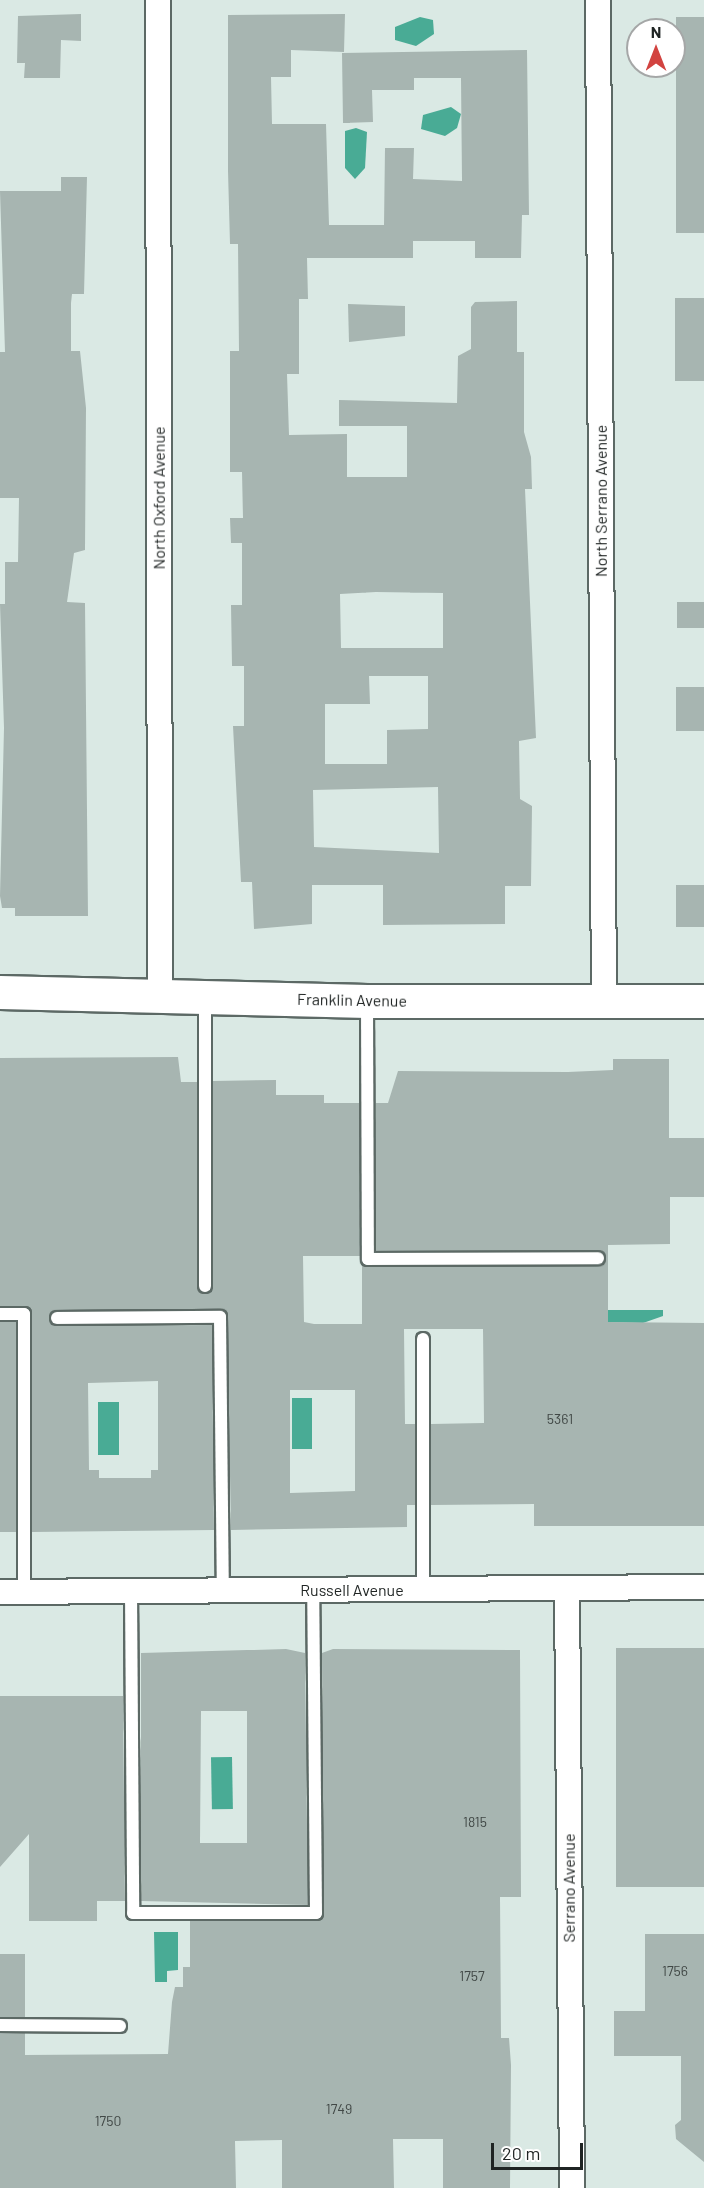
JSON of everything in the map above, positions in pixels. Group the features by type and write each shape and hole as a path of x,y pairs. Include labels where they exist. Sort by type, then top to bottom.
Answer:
{"street":[{"name":"North Oxford Avenue","path":"158,0 160,995"},
{"name":"North Serrano Avenue","path":"598,0 604,1001"},
{"name":"Franklin Avenue","path":"0,992 367,1001 704,1001"},
{"name":"Russell Avenue","path":"0,1592 704,1587"},
{"name":"Serrano Avenue","path":"567,1588 572,2188"}],"lane":[{"path":"205,1286 206,996"},
{"path":"367,1001 368,1259 598,1258"},
{"path":"0,1314 24,1314 24,1592"},
{"path":"57,1318 220,1317 223,1591"},
{"path":"423,1339 423,1589"},
{"path":"131,1591 132,1913 316,1913 313,1590"},
{"path":"0,2025 120,2026"}],"shaded area":[{"path":"420,17 433,20 434,34 416,46 395,40 395,27"},
{"path":"451,107 461,114 457,128 445,136 421,129 423,115"},
{"path":"356,128 367,132 365,168 355,179 345,168 345,131"},
{"path":"603,1310 663,1310 663,1316 643,1323 604,1322"},
{"path":"292,1398 312,1398 312,1449 292,1449"},
{"path":"98,1402 119,1402 119,1455 98,1455"},
{"path":"211,1757 232,1757 233,1809 212,1809"},
{"path":"154,1932 178,1932 178,1970 167,1971 167,1982 155,1982"}],"building":[{"path":"81,14 81,41 61,40 60,78 24,78 25,63 17,63 18,16"},
{"path":"345,14 344,52 291,50 291,77 271,77 272,124 326,124 329,225 384,225 385,148 414,148 413,179 462,181 461,78 414,78 414,90 372,90 373,122 343,123 342,53 527,50 529,215 522,215 521,258 475,258 475,241 413,241 413,258 307,258 308,299 299,299 299,374 287,374 289,435 347,434 347,477 407,477 407,426 339,426 339,400 457,403 458,356 471,349 471,307 475,302 517,301 517,352 524,352 524,432 531,457 532,489 525,489 536,738 519,741 520,799 532,806 531,886 505,886 505,924 383,925 383,885 312,885 312,924 254,929 252,882 241,882 233,726 244,726 244,666 232,666 231,605 242,605 242,543 231,543 230,518 243,518 242,472 230,472 230,351 239,351 238,244 230,244 228,15","holes":["443,593 443,648 341,648 340,594","369,676 428,676 428,729 387,730 387,764 325,764 325,704 370,704","438,787 439,853 314,847 313,790"]},
{"path":"704,17 704,233 676,233 676,78 686,78 686,18 676,18"},
{"path":"61,177 87,177 84,294 72,294 71,303 71,351 80,351 86,408 85,550 74,553 67,602 85,603 88,916 15,916 15,908 2,908 0,896 4,728 0,604 5,604 5,562 18,562 19,498 0,498 0,352 5,352 0,191 61,191"},
{"path":"675,298 704,298 704,381 675,381"},
{"path":"348,304 405,306 405,336 349,342"},
{"path":"677,602 704,602 704,628 677,628"},
{"path":"676,687 704,687 704,731 676,731"},
{"path":"676,885 704,885 704,927 676,927"},
{"path":"178,1057 181,1082 197,1082 197,1286 204,1294 213,1286 213,1081 276,1080 276,1095 324,1095 324,1103 359,1103 360,1256 303,1256 304,1322 314,1324 362,1324 362,1265 598,1266 605,1262 598,1250 376,1251 376,1103 388,1103 398,1071 568,1072 613,1070 613,1059 669,1059 669,1138 704,1138 704,1197 670,1197 670,1244 608,1245 608,1322 704,1323 704,1526 534,1526 534,1504 431,1505 431,1424 484,1423 483,1329 404,1329 405,1424 415,1424 415,1505 407,1505 407,1527 231,1530 227,1312 57,1310 49,1319 57,1326 212,1325 214,1530 32,1532 32,1313 25,1306 0,1306 0,1058","holes":["158,1381 158,1470 151,1470 151,1478 99,1478 99,1470 89,1470 88,1383","290,1390 355,1390 355,1491 290,1493"]},
{"path":"0,1322 16,1322 16,1532 0,1532"},
{"path":"616,1648 704,1648 704,1887 616,1887"},
{"path":"286,1649 305,1653 308,1905 141,1901 141,1653","holes":["201,1711 247,1711 247,1843 200,1843"]},
{"path":"333,1649 520,1650 521,1897 500,1897 501,2038 509,2038 511,2065 510,2188 443,2188 443,2139 393,2139 394,2188 282,2188 282,2140 235,2141 236,2188 0,2188 0,2033 25,2033 25,2055 168,2054 175,1987 183,1987 183,1967 190,1967 190,1921 323,1918 322,1653"},
{"path":"0,1696 123,1696 125,1901 97,1901 97,1921 29,1921 29,1834 0,1867"},
{"path":"645,1934 704,1934 704,2162 676,2139 675,2125 681,2120 681,2056 614,2056 614,2011 645,2011"},
{"path":"0,1954 25,1954 25,2017 0,2017"}]}
